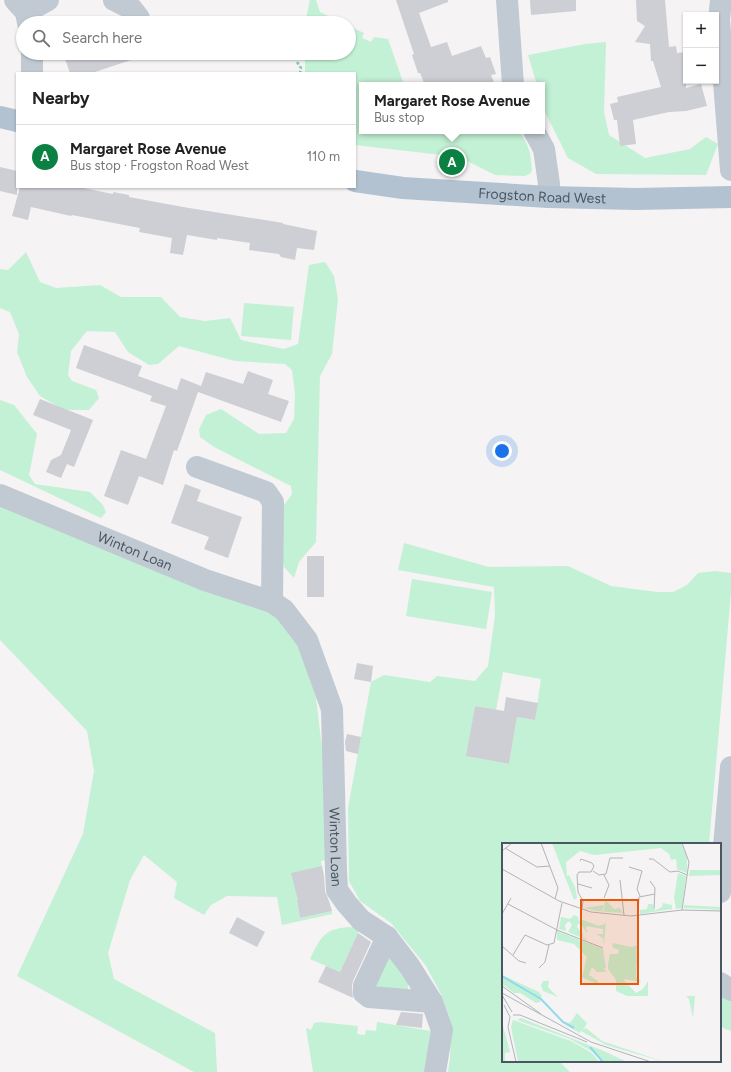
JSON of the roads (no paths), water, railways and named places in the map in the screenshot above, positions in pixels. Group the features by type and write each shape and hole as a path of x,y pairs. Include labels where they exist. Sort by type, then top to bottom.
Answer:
{"main road":[{"path":"0,117 16,121"},
{"name":"Frogston Road West","path":"356,181 403,188 548,197 636,199 731,197"}],"street":[{"path":"23,12 48,0"},
{"path":"114,0 132,9 138,16"},
{"path":"507,0 513,82"},
{"path":"721,0 719,20 731,170"},
{"path":"32,60 32,72"},
{"path":"536,134 544,149 549,184 548,197"},
{"path":"197,467 266,492 273,502 278,606"},
{"name":"Winton Loan","path":"0,495 205,580 278,606 307,640 332,709 337,890 361,920 387,937 410,967 432,1002 442,1030 435,1072"},
{"path":"721,881 731,767"},
{"path":"387,937 364,986 364,993 369,998 432,1002"},
{"path":"721,984 731,990"}],"place":[{"name":"Margaret Rose Avenue","path":"452,162"}]}
